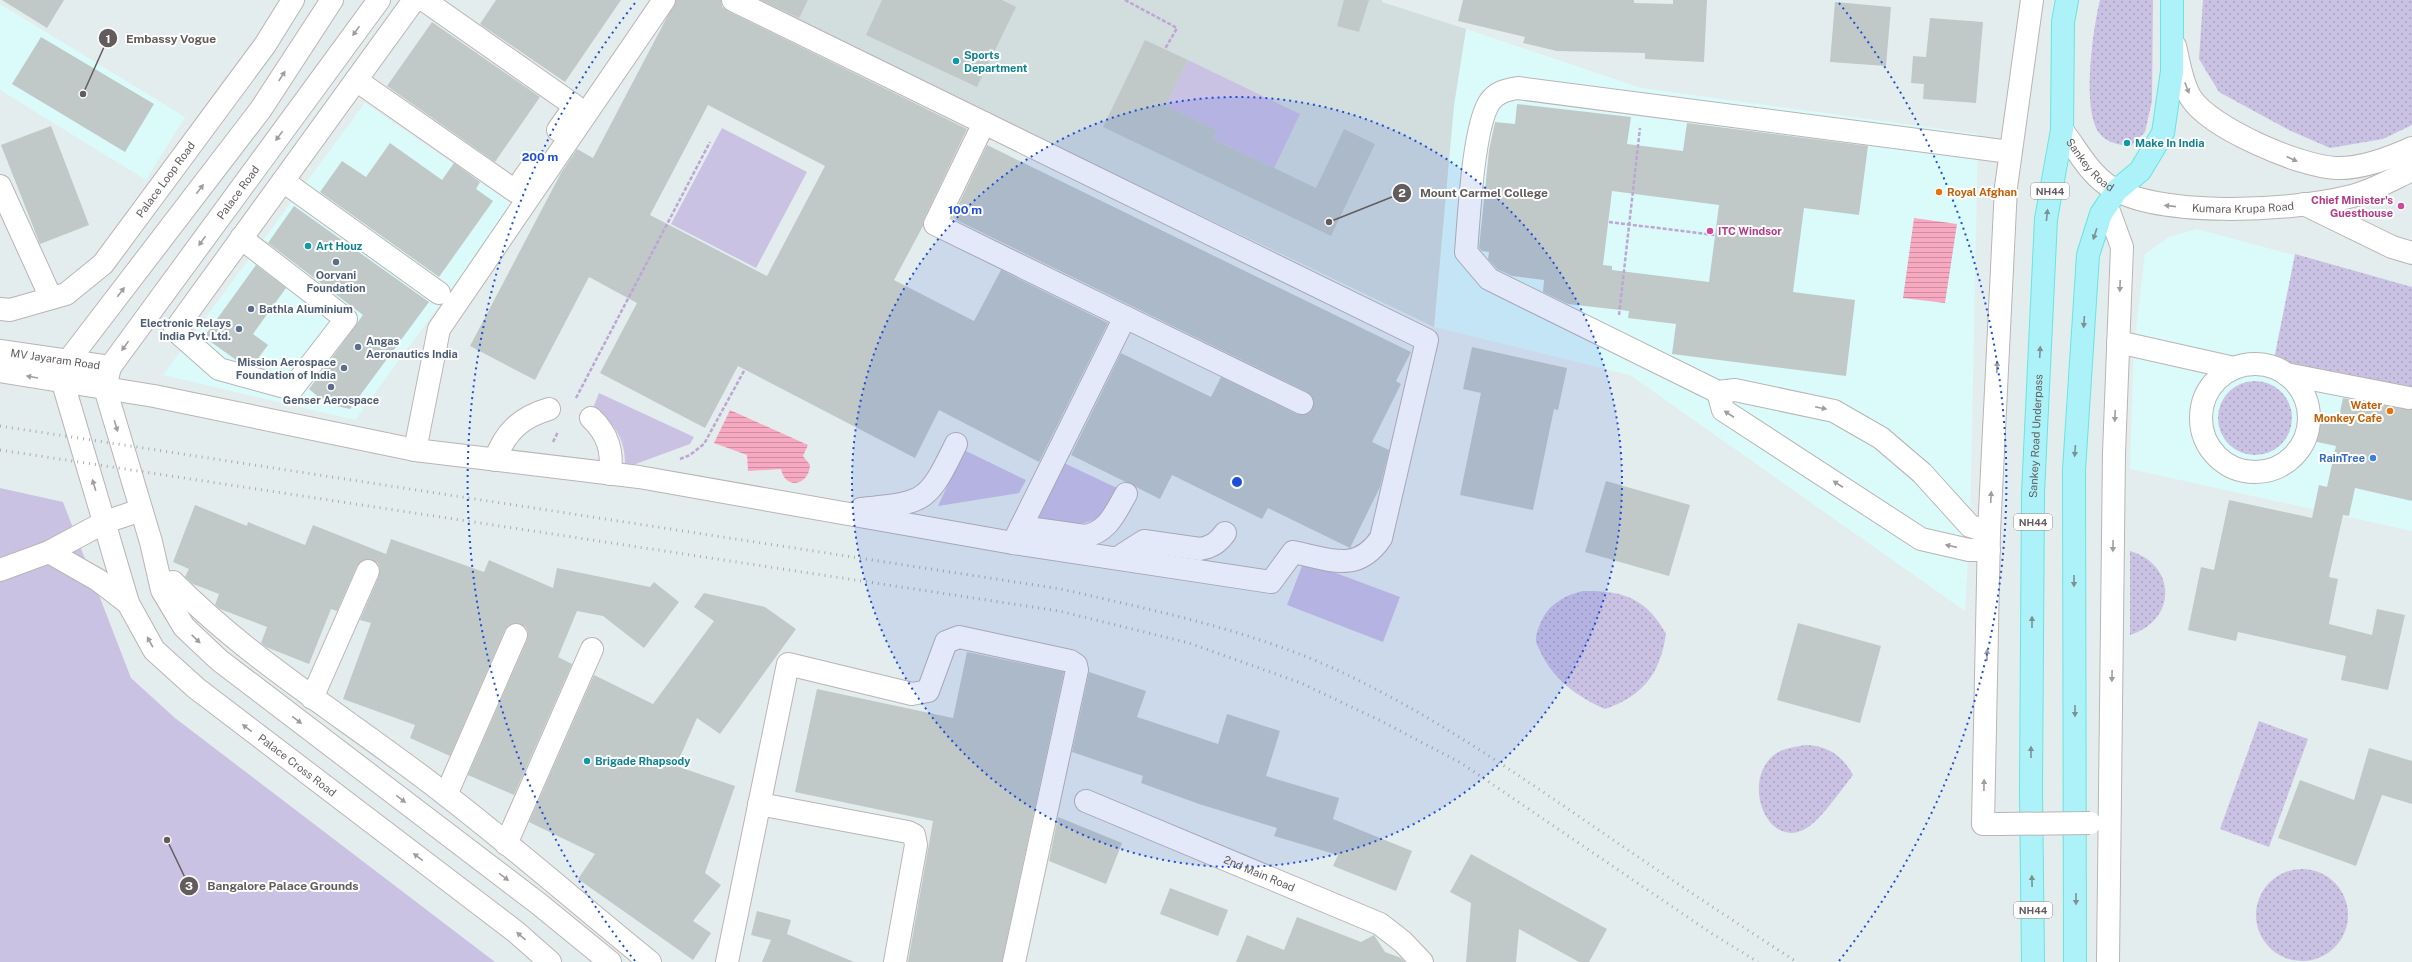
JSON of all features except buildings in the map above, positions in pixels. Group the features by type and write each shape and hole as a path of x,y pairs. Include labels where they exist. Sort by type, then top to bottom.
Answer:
{"main road":[{"name":"Sankey Road","path":"2062,130 2063,22 2068,0"},
{"name":"Sankey Road","path":"2112,198 2140,171 2163,133 2172,71 2172,0"},
{"name":"Sankey Road Underpass","path":"2033,962 2031,791 2033,493 2046,219 2062,130"},
{"path":"2076,962 2074,470 2088,255 2101,214 2112,198"}],"street":[{"name":"Palace Loop Road","path":"0,308 10,310 66,294 103,264 264,45 293,0"},
{"path":"63,382 68,361 261,109 332,0"},
{"name":"Palace Road","path":"105,388 110,367 379,0"},
{"path":"241,238 346,319 292,389 219,369 175,330 241,238 414,0"},
{"path":"356,80 515,191 575,106 424,0"},
{"path":"415,450 439,328 664,0"},
{"path":"733,0 1427,340 1381,538 1372,551 1348,562 1293,552 1271,582 1119,557 1017,535"},
{"path":"2032,0 2006,187 1989,541 1983,824 2100,823"},
{"path":"2173,37 2181,70 2191,98 2214,121 2301,163 2337,168 2391,158 2412,148"},
{"path":"1989,541 1970,526 1922,473 1881,438 1834,411 1735,390 1718,392 1489,280 1466,252 1474,168 1482,121 1489,103 1501,91 1518,88 2010,152"},
{"path":"984,123 935,224 1302,403"},
{"name":"Sankey Road","path":"2062,130 2112,198"},
{"name":"Kumara Krupa Road","path":"2112,198 2174,206 2252,210 2347,197 2377,187 2412,170"},
{"path":"283,181 439,293"},
{"path":"0,186 51,298"},
{"path":"2108,962 2100,823 2122,247 2112,198"},
{"path":"2304,204 2392,247 2412,253"},
{"path":"1017,535 1125,317"},
{"path":"2118,342 2234,368 2261,364 2286,374 2409,398"},
{"name":"MV Jayaram Road","path":"0,351 110,367"},
{"path":"2234,368 2212,384 2205,396 2200,410 2201,425 2204,439 2217,457 2236,469 2250,472 2279,467 2300,448 2306,435 2309,421 2308,407 2296,383 2286,374"},
{"name":"MV Jayaram Road","path":"0,371 154,396 415,450 639,477 838,512 1017,535"},
{"name":"Palace Cross Road","path":"63,382 128,603 154,650 196,688 516,932 550,962"},
{"path":"105,388 151,542 162,590 184,627 219,660 539,904 610,962"},
{"path":"1718,392 1723,410 1921,539 1969,550 1989,541"},
{"path":"495,460 501,445 509,432 534,413 549,409"},
{"path":"591,418 599,426 610,445 612,459 610,474"},
{"path":"838,512 901,504 923,496 939,478 956,444"},
{"path":"1017,535 1085,536 1092,534 1106,527 1111,522 1126,494"},
{"path":"0,570 49,552 105,522 141,510"},
{"path":"1119,557 1144,542 1200,549 1216,544 1225,533"},
{"path":"49,552 98,580 128,603"},
{"path":"312,698 368,571"},
{"path":"173,582 204,612 312,698 446,795 650,962"},
{"path":"446,795 516,635"},
{"path":"727,962 788,664 912,694 921,694 928,691 942,648 951,639 959,637 1070,661 1076,665 1077,674 1014,962"},
{"path":"506,844 592,649"},
{"name":"2nd Main Road","path":"1086,801 1380,924 1403,942 1422,962"},
{"path":"759,804 908,832 914,836 916,845 895,962"}],"path":[{"path":"1125,0 1177,28 1165,50"},
{"path":"1616,342 1643,104"},
{"path":"574,402 710,142"},
{"path":"1608,222 1715,235"},
{"path":"674,462 690,455 704,444 745,369"},
{"path":"541,465 559,430"}],"shaded area":[{"path":"760,0 1382,0 1382,2 1466,29 1454,105 1434,327 995,117"},
{"path":"2100,0 2153,0 2152,101 2145,132 2131,146 2106,140 2100,134 2094,123 2091,107 2090,69 2094,30"},
{"path":"2203,0 2412,0 2412,125 2383,139 2330,148 2291,131 2219,92 2199,59"},
{"path":"0,4 185,117 146,180 0,90"},
{"name":"ITC Windsor","path":"1466,29 1641,88 1978,134 1970,526 1965,611 1630,375 1434,327 1454,105"},
{"path":"1188,60 1300,114 1274,168 1213,139 1217,130 1166,106"},
{"path":"365,103 513,205 355,420 163,375"},
{"path":"722,128 807,172 756,268 671,224"},
{"path":"1914,218 1957,224 1945,303 1903,298"},
{"path":"2197,229 2412,287 2412,531 2130,469 2134,345 2145,254 2169,237"},
{"path":"2295,254 2412,287 2412,392 2273,364"},
{"path":"2255,381 2269,384 2281,392 2289,404 2292,418 2289,432 2281,444 2269,452 2255,455 2241,452 2229,444 2221,432 2218,418 2221,404 2229,392 2241,384"},
{"path":"599,393 694,437 690,444 625,468 624,449 618,434 608,420 593,408"},
{"path":"730,410 808,445 803,456 810,465 809,472 806,477 797,483 787,480 783,476 781,469 748,471 747,455 714,443"},
{"path":"964,450 1026,480 1019,493 938,506"},
{"path":"1062,462 1119,489 1104,512 1094,520 1078,524 1069,524 1034,520"},
{"path":"0,488 63,502 131,678 175,718 495,962 0,962"},
{"path":"2130,551 2145,558 2156,568 2163,580 2165,593 2163,606 2156,618 2145,628 2130,635"},
{"path":"1304,561 1400,597 1383,642 1287,605"},
{"path":"1583,591 1610,592 1642,604 1659,622 1666,634 1659,661 1648,682 1630,697 1605,709 1585,699 1567,686 1545,661 1536,641 1539,627 1549,609 1565,597"},
{"path":"2259,721 2308,739 2269,847 2220,829"},
{"path":"1806,745 1821,747 1834,753 1844,762 1853,775 1816,821 1796,832 1783,832 1772,824 1764,812 1760,798 1759,782 1764,767 1774,755 1785,749"},
{"path":"2302,869 2320,872 2335,882 2345,897 2348,915 2345,933 2335,948 2320,958 2302,961 2284,958 2269,948 2259,933 2256,915 2259,897 2269,882 2284,872"}],"railway":[{"path":"0,426 1061,589 1224,629 1319,662 1353,678 1418,713 1482,751 1685,889 1797,962"},
{"path":"0,450 1059,611 1189,643 1301,683 1383,722 1461,763 1711,933 1758,962"}],"place":[{"name":"Sports Department","path":"956,61"},
{"name":"Embassy Vogue","path":"83,94"},
{"name":"Make In India","path":"2127,143"},
{"name":"Royal Afghan","path":"1939,192"},
{"name":"Chief Minister's Guesthouse","path":"2401,206"},
{"name":"Mount Carmel College","path":"1329,222"},
{"name":"ITC Windsor","path":"1710,231"},
{"name":"Art Houz","path":"308,246"},
{"name":"Oorvani Foundation","path":"336,262"},
{"name":"Bathla Aluminium","path":"251,309"},
{"name":"Electronic Relays India Pvt. Ltd.","path":"239,329"},
{"name":"Angas Aeronautics India","path":"358,347"},
{"name":"Mission Aerospace Foundation of India","path":"344,368"},
{"name":"Genser Aerospace","path":"331,387"},
{"name":"Water Monkey Cafe","path":"2390,411"},
{"name":"RainTree","path":"2373,458"},
{"name":"Brigade Rhapsody","path":"587,761"},
{"name":"Bangalore Palace Grounds","path":"167,840"}]}
